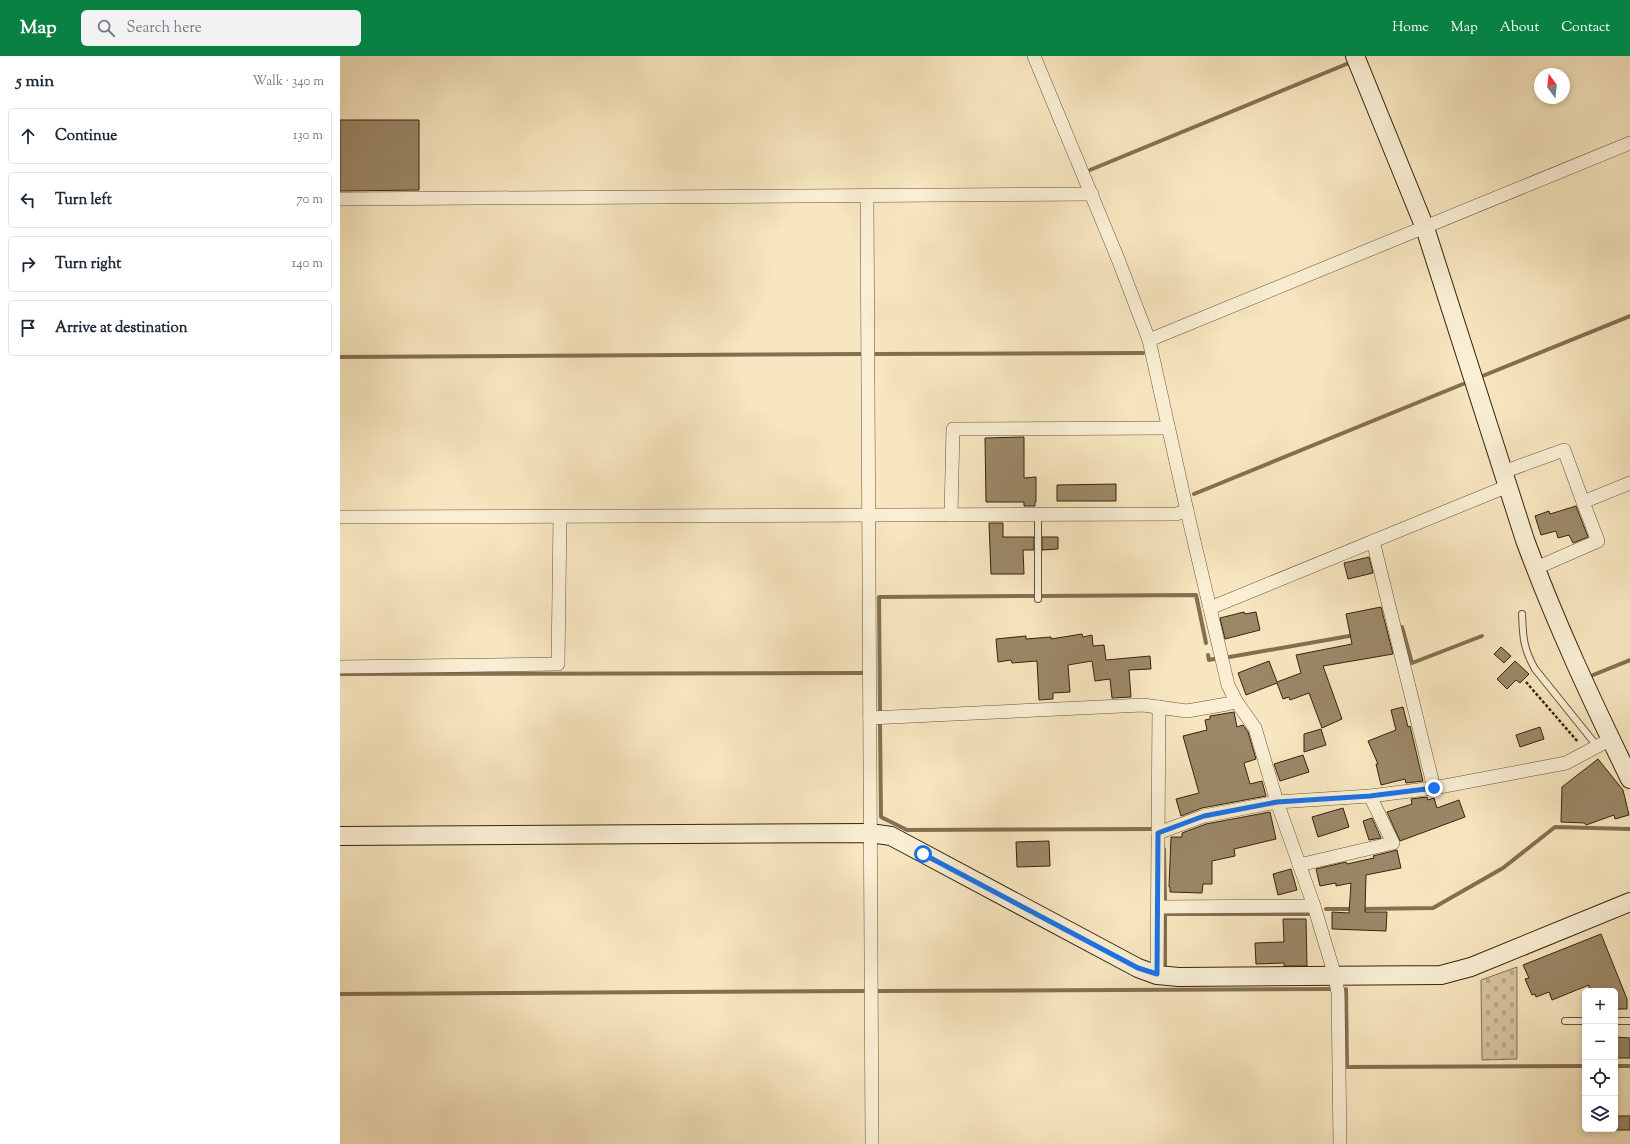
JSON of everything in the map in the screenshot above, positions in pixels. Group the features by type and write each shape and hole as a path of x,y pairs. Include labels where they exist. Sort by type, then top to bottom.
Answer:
{"street":[{"path":"1034,56 1092,194 1149,340 1228,685 1236,701 1255,728 1277,802 1314,906 1335,976 1338,993 1340,1144"},
{"path":"1355,56 1425,228 1536,568 1581,675 1598,746 1630,779"},
{"path":"1149,340 1630,144"},
{"path":"340,199 1092,194"},
{"path":"867,196 872,1144"},
{"path":"951,515 953,429 1168,428"},
{"path":"1210,608 1373,541 1506,479 1564,450 1598,541 1536,568"},
{"path":"1583,502 1630,483"},
{"path":"340,517 1176,514 1187,511"},
{"path":"340,667 558,664 560,516"},
{"path":"1373,541 1434,788"},
{"path":"870,718 1142,705 1186,711 1236,701"},
{"path":"1157,974 1159,707"},
{"path":"1158,833 1204,816 1277,802 1370,796 1434,788 1566,763 1598,746"},
{"path":"1299,865 1393,843 1370,796"},
{"path":"340,836 870,832 891,836 1138,968 1157,974 1179,977 1441,975 1471,967 1630,902"},
{"path":"1158,907 1314,906"}],"lane":[{"path":"1038,514 1038,599"},
{"path":"1522,614 1523,642 1527,654 1535,669 1598,746"},
{"path":"1565,1021 1582,1021"},
{"path":"1618,1021 1630,1021"}],"path":[{"path":"1526,682 1598,746"}],"green space":[{"path":"1517,967 1517,1059 1482,1060 1481,980"}],"building":[{"path":"340,120 419,120 419,190 340,191"},
{"path":"1024,437 1024,478 1036,477 1035,506 1024,506 1024,502 986,502 985,438"},
{"path":"1116,484 1116,501 1057,501 1057,485"},
{"path":"1576,506 1588,537 1573,543 1569,535 1558,538 1556,531 1541,535 1535,516 1549,511 1550,514"},
{"path":"989,523 1003,523 1003,537 1034,537 1034,550 1023,550 1024,574 991,574"},
{"path":"1042,537 1058,537 1058,549 1042,550"},
{"path":"1369,557 1373,573 1348,579 1344,563"},
{"path":"1381,607 1393,654 1323,666 1342,719 1322,728 1309,693 1290,700 1289,697 1283,699 1277,683 1246,695 1238,673 1269,661 1277,682 1301,673 1296,655 1352,644 1346,614"},
{"path":"1244,612 1245,614 1256,612 1260,630 1225,639 1220,618"},
{"path":"1082,634 1083,637 1092,635 1093,646 1104,645 1106,660 1150,656 1151,669 1129,670 1131,697 1112,698 1110,679 1095,681 1092,661 1068,665 1070,692 1053,693 1053,699 1039,700 1037,661 1012,663 1011,660 998,662 996,639 1026,636 1026,639 1051,637 1051,639"},
{"path":"1501,647 1511,656 1504,663 1494,654"},
{"path":"1515,661 1529,674 1520,683 1516,680 1507,689 1497,679"},
{"path":"1403,707 1408,727 1410,726 1423,781 1406,783 1405,779 1381,785 1376,764 1378,764 1368,741 1396,730 1391,710"},
{"path":"1234,712 1237,727 1243,725 1248,732 1256,759 1244,763 1250,784 1262,781 1266,796 1202,808 1181,816 1176,799 1199,793 1183,736 1207,730 1205,720 1210,719 1210,716"},
{"path":"1540,727 1544,739 1520,747 1516,735"},
{"path":"1321,729 1326,745 1304,752 1304,734"},
{"path":"1303,755 1309,772 1280,781 1274,764"},
{"path":"1598,759 1623,790 1629,815 1615,819 1614,815 1586,825 1585,823 1561,822 1562,787"},
{"path":"1427,797 1428,800 1434,798 1437,808 1459,800 1465,817 1400,841 1387,812 1412,804 1411,799"},
{"path":"1343,808 1349,827 1318,837 1312,817"},
{"path":"1270,812 1276,839 1234,849 1235,856 1212,861 1212,884 1203,884 1202,893 1170,892 1171,837 1182,837 1182,833 1206,824"},
{"path":"1372,818 1381,838 1369,840 1363,821"},
{"path":"1049,841 1050,866 1017,867 1016,842"},
{"path":"1397,850 1401,868 1366,875 1365,912 1387,912 1386,931 1332,929 1332,912 1349,913 1351,883 1336,886 1336,883 1320,886 1316,869 1346,862 1347,864 1374,858 1373,856"},
{"path":"1291,869 1297,890 1278,895 1273,874"},
{"path":"1283,919 1306,919 1307,966 1284,966 1284,963 1256,964 1255,943 1284,942"},
{"path":"1601,934 1627,999 1627,1009 1618,1009 1618,988 1589,988 1589,985 1552,1000 1549,992 1536,997 1535,994 1532,995 1525,979 1529,978 1523,965"},
{"path":"1618,1037 1630,1038 1630,1058 1618,1058"},
{"path":"1618,1116 1630,1116 1630,1130 1618,1130"}],"waterway":[{"path":"1090,170 1349,63"},
{"path":"1480,377 1630,316"},
{"path":"873,354 1143,353"},
{"path":"340,357 861,354"},
{"path":"1194,494 1463,384"},
{"path":"1042,596 1196,595 1206,643"},
{"path":"880,711 879,597 1035,596"},
{"path":"1398,627 1402,627 1412,663 1482,636"},
{"path":"1224,658 1355,635"},
{"path":"1208,655 1209,660 1214,659"},
{"path":"1593,675 1630,660"},
{"path":"340,674 864,673"},
{"path":"880,725 881,817 907,830 1151,829"},
{"path":"1360,909 1433,908 1503,868 1555,827 1630,829"},
{"path":"1164,849 1165,901"},
{"path":"1326,909 1354,909"},
{"path":"1165,912 1165,966"},
{"path":"1165,914 1308,914"},
{"path":"878,991 1330,989"},
{"path":"1346,989 1347,1067 1582,1066"},
{"path":"340,994 867,991"},
{"path":"1618,1066 1630,1066"}],"route":[{"path":"923,854 1138,968 1157,974 1158,833 1204,816 1277,802 1370,796 1434,788"}]}
